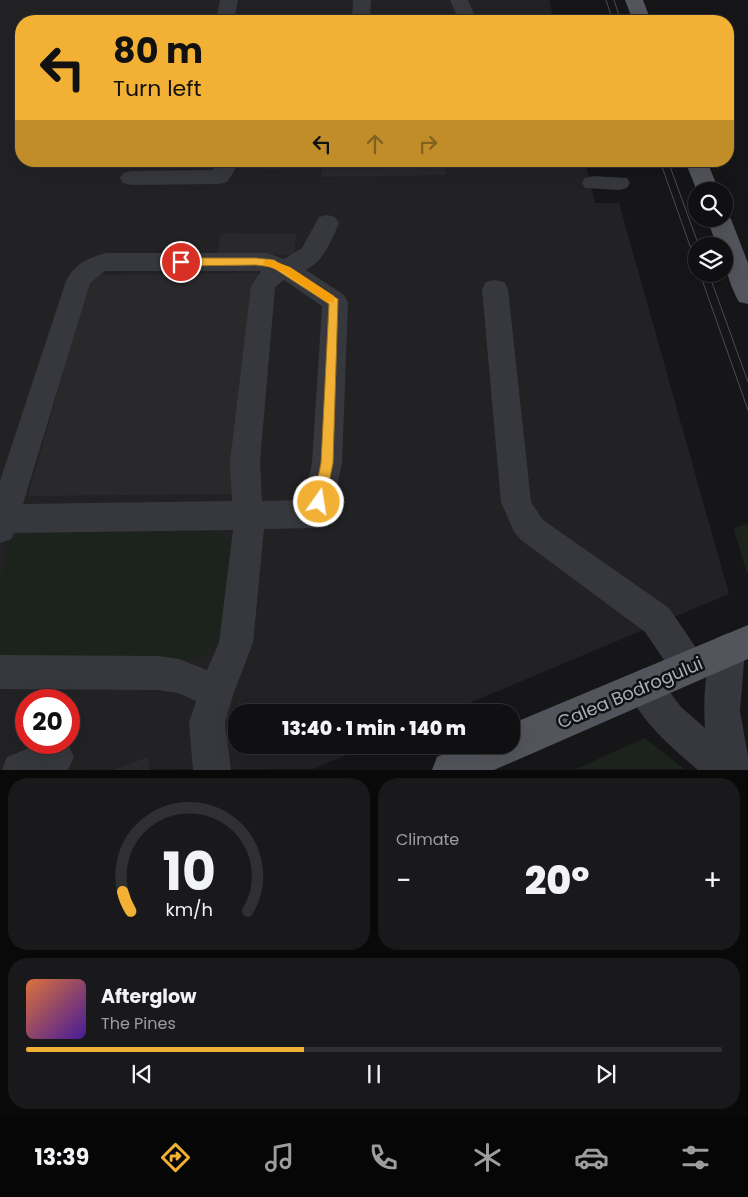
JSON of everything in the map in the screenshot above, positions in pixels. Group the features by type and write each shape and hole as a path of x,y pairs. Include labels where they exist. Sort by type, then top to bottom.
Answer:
{"main road":[{"path":"634,0 640,15"},
{"path":"698,167 704,182"},
{"path":"721,227 748,295"},
{"name":"Calea Bodrogului","path":"520,739 738,646"},
{"path":"450,770 487,754"}],"lane":[{"path":"226,15 229,0"},
{"path":"361,15 362,0"},
{"path":"459,0 465,15"},
{"path":"131,178 219,176 224,167"},
{"path":"593,183 620,182"},
{"path":"212,770 207,738 207,723 216,692 236,643 250,514 245,490 245,462 263,286 270,277 300,263 312,252 327,223"},
{"path":"256,261 274,264 287,270 335,302 327,463 316,514 250,514 2,524 78,281 83,273 92,266 106,262 256,261"},
{"path":"495,289 516,502 520,512 532,530 657,620 690,667"},
{"path":"735,770 725,745 722,723 722,696 738,646"},
{"path":"0,672 158,672 179,676 216,692"},
{"path":"644,686 668,720 728,770"},
{"path":"20,770 55,757"}],"shaded area":[{"path":"0,0 549,0 553,15 15,15 15,167 586,167 595,203 619,203 729,594 467,704 228,704 228,754 349,754 313,769 0,770"},
{"path":"748,524 748,576 734,530 736,527"},
{"path":"32,530 214,530 218,532 227,540 233,556 219,640 203,656 190,660 0,664 1,586 6,547 14,539"},
{"path":"645,738 684,769 576,769"}],"building":[{"path":"265,167 445,167 446,175 321,177 322,168 265,169"},
{"path":"221,233 296,234 294,255 217,254"},
{"path":"259,273 235,494 28,496 91,275"},
{"path":"148,757 150,770 116,770 116,769"}],"tram line":[{"path":"606,0 611,15"},
{"path":"614,0 619,15"},
{"path":"662,167 688,240"},
{"path":"670,167 696,237"},
{"path":"703,282 748,410"},
{"path":"712,282 748,382"}],"slow traffic":[{"path":"268,262 287,270 331,299"}],"route":[{"path":"181,262 267,262 287,270 335,302 327,463 323,490 319,502"}]}
